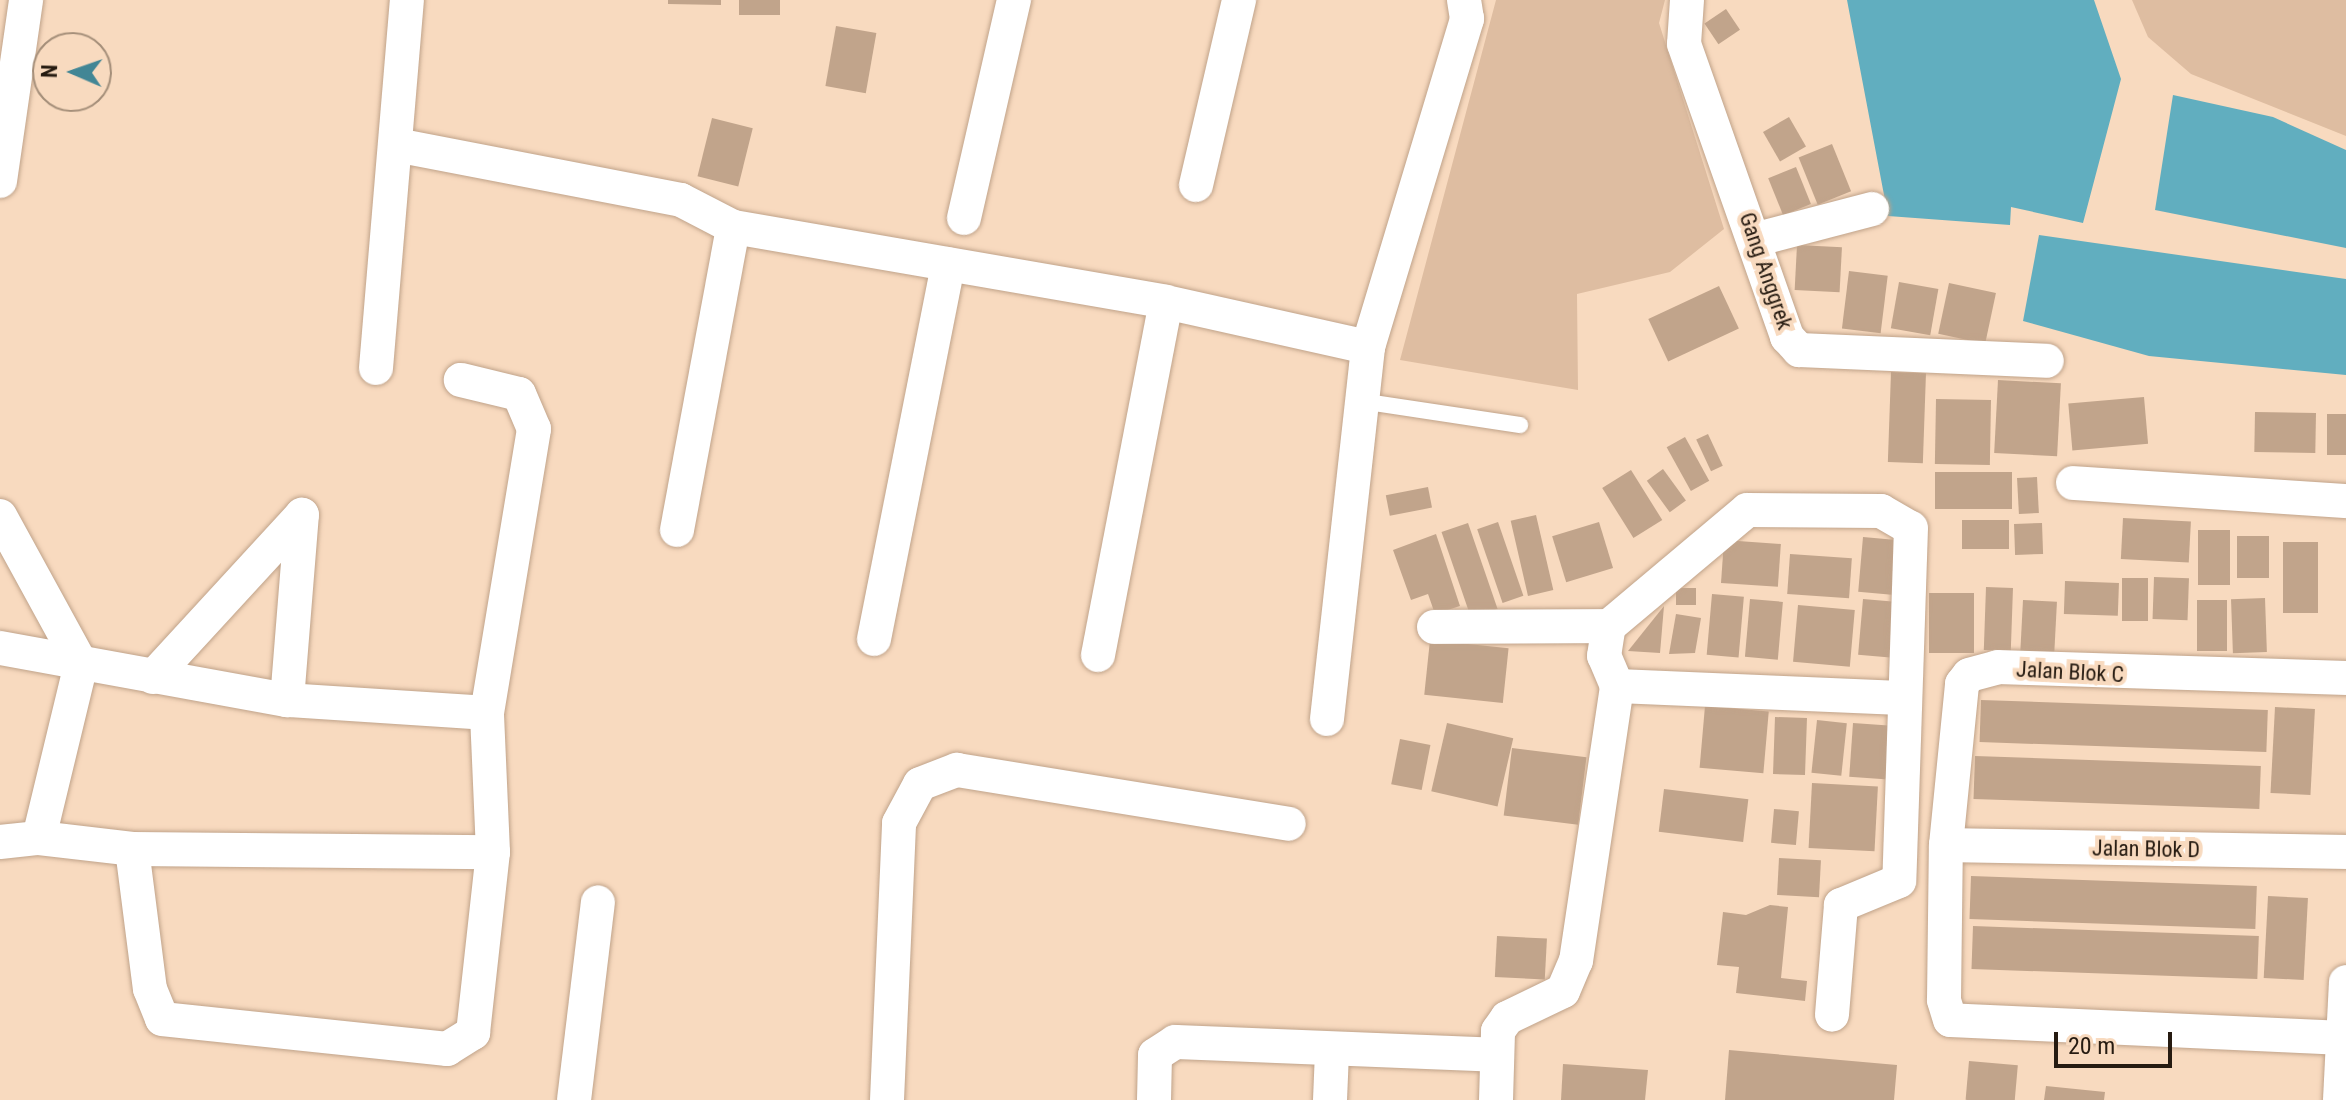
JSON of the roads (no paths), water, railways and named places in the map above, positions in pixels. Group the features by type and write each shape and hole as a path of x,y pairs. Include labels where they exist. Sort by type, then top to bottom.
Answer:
{"street":[{"path":"0,181 26,0"},
{"path":"376,368 407,0"},
{"path":"964,218 1014,0"},
{"path":"1196,185 1239,0"},
{"path":"1327,719 1368,347 1467,19 1464,0"},
{"name":"Gang Anggrek","path":"1687,0 1684,44 1787,337 1799,350 2047,361"},
{"path":"396,145 681,200 733,227 1166,302 1368,347"},
{"path":"1754,240 1872,209"},
{"path":"677,530 733,227"},
{"path":"874,639 948,264"},
{"path":"1098,655 1166,302"},
{"path":"132,849 150,989 162,1019 447,1049 473,1033 493,852 487,713 534,429 519,394 461,380"},
{"path":"2073,483 2346,501"},
{"path":"1434,627 1609,626 1747,510 1881,511 1911,528 1902,698 1903,830 1899,881 1841,905 1832,1015"},
{"path":"153,677 302,515 287,700"},
{"path":"0,516 81,664 39,838"},
{"path":"1496,1100 1497,1055 1507,1018 1553,1000 1571,978 1617,686 1604,656 1609,626"},
{"path":"0,648 287,700 487,713"},
{"name":"Jalan Blok C","path":"1946,845 1962,684 1969,675 1998,667 2346,678"},
{"path":"1617,686 1902,698"},
{"path":"887,1100 899,823 920,784 957,770 1289,824"},
{"path":"0,842 39,838 132,849 493,852"},
{"path":"1946,845 1950,1020 2344,1038"},
{"name":"Jalan Blok D","path":"1946,845 2346,852"},
{"path":"574,1100 598,902"},
{"path":"2340,1100 2346,982"},
{"path":"1154,1100 1155,1055 1175,1042 1332,1052 1497,1055"},
{"path":"1330,1100 1332,1052"}],"lane":[{"path":"1361,401 1520,425"}],"water":[{"path":"1847,0 2094,0 2121,79 2083,223 2011,207 2010,225 1888,216"},
{"path":"2173,95 2273,117 2346,150 2346,248 2155,210"},
{"path":"2039,235 2346,279 2346,375 2149,356 2023,321"}]}
